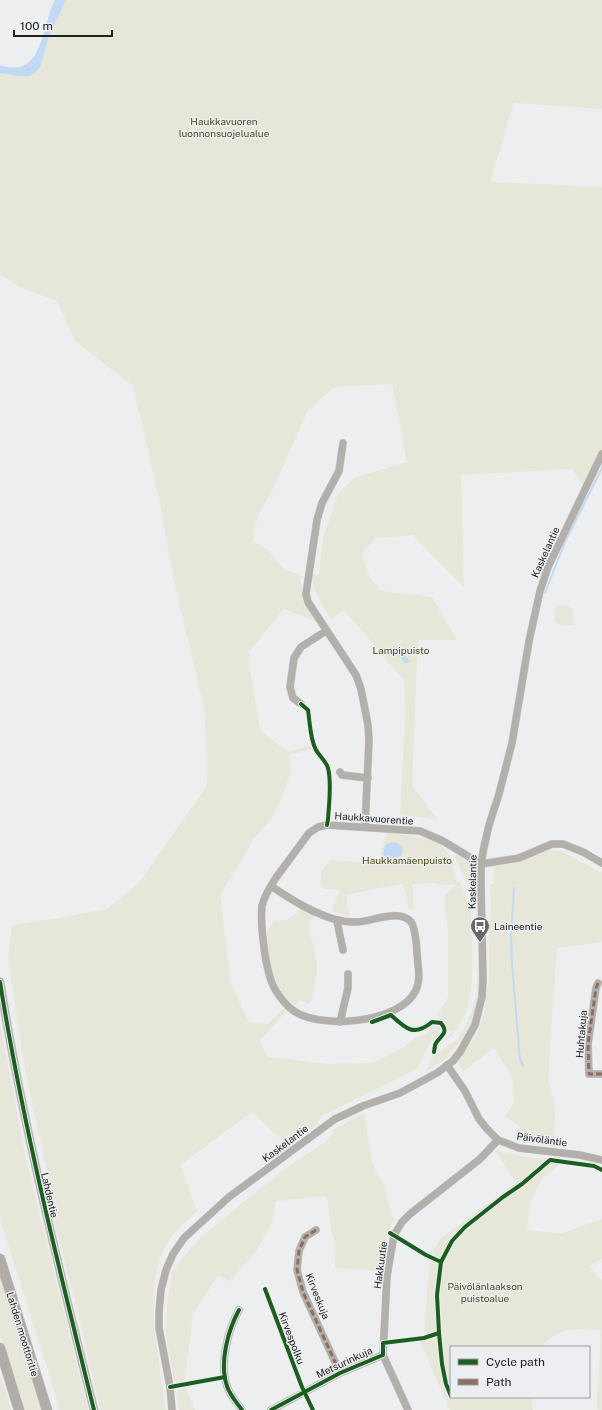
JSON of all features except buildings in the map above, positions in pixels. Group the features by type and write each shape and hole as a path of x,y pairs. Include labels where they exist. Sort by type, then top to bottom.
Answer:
{"highway":[{"name":"Lahden moottoritie","path":"0,1259 46,1410"},
{"path":"0,1348 19,1410"}],"main road":[{"name":"Lahdentie","path":"0,982 9,1042 28,1133 94,1410"}],"street":[{"path":"343,443 339,471 322,503 319,513 306,594 308,602 360,682 368,729 369,754 364,827"},
{"name":"Kaskelantie","path":"172,1410 170,1387 159,1328 159,1312 161,1290 166,1270 173,1254 184,1238 229,1198 335,1119 363,1106 400,1093 428,1078 453,1061 471,1034 477,1020 482,997 481,864 489,825 499,794 512,743 529,641 540,591 548,567 602,454"},
{"path":"301,704 293,698 290,687 294,658 301,647 326,631"},
{"path":"340,772 342,775 368,778"},
{"name":"Haukkavuorentie","path":"271,886 303,906 337,920 356,922 393,916 406,918 412,923 417,951 419,977 416,991 412,997 405,1004 386,1014 340,1022 319,1020 302,1015 290,1008 273,987 269,978 262,937 262,906 271,886 309,833 313,829 327,825 420,831 443,841 481,864"},
{"path":"481,864 519,858 552,844 563,844 583,852 602,863"},
{"path":"337,920 343,950"},
{"path":"340,1022 348,988 348,974"},
{"name":"Huhtakuja","path":"598,983 588,1044 589,1074 602,1074"},
{"name":"Päivöläntie","path":"446,1065 465,1091 479,1119 498,1140 519,1148 580,1154 602,1160"},
{"name":"Hakkuutie","path":"408,1410 383,1355 387,1276 394,1235 402,1222 410,1214 480,1158 498,1140"},
{"name":"Kirveskuja","path":"316,1230 305,1237 299,1252 297,1270 303,1292 340,1373"},
{"path":"240,1310 232,1325 227,1342 224,1370 227,1387 242,1410"},
{"name":"Metsurinkuja","path":"271,1410 340,1373 383,1355"}],"green space":[{"path":"66,0 602,0 602,109 514,103 490,182 602,187 602,453 586,486 582,484 572,469 461,475 464,587 413,535 376,538 365,549 362,558 370,578 381,591 432,597 457,640 418,640 412,785 438,820 400,814 405,717 404,680 344,610 331,620 314,589 312,575 319,574 323,538 338,494 354,478 407,462 392,384 334,387 308,410 269,497 257,518 254,542 267,549 284,569 300,575 303,594 317,622 284,609 249,652 250,670 260,730 288,752 311,745 311,749 289,755 291,772 283,795 271,819 252,841 220,895 231,984 249,1022 268,1024 284,1008 286,1011 260,1041 268,1057 329,1064 373,1063 404,1047 415,1038 425,1035 432,1026 441,1028 439,1035 430,1043 417,1069 321,1116 315,1126 287,1144 252,1112 180,1165 197,1211 171,1237 161,1258 155,1279 153,1300 154,1322 165,1410 100,1410 79,1318 51,1210 55,1208 26,1074 8,961 12,925 107,909 138,884 207,786 205,713 173,576 160,503 133,386 75,341 57,301 19,287 0,274 0,73 17,76 40,68 48,39"},
{"path":"560,605 567,605 572,610 575,623 574,625 562,625 557,623 555,620 555,608"},
{"name":"Haukkamäenpuisto","path":"387,831 437,841 450,855 457,883 460,882 470,908 472,922 472,974 469,1001 459,1026 451,1037 444,1042 452,1031 446,1030 442,1021 437,1016 448,998 448,930 444,896 457,884 412,884 414,908 409,909 403,884 346,895 349,917 331,911 340,890 324,889 321,886 321,871 330,860 354,862 379,861"},
{"path":"548,850 561,851 602,873 602,942 557,948 548,1078 555,1105 554,1144 512,1138 521,1127 505,1116 514,1103 512,1077 494,1048 463,1071 457,1062 477,1035 484,1013 489,982 491,906 490,884 494,884 493,867 519,862"},
{"path":"456,853 471,863 474,869 475,880 466,882 455,857"},
{"path":"300,909 314,915 309,927 317,963 317,972 314,991 310,1003 308,1004 300,1000 294,1005 284,995 275,980 268,952 267,931 275,920 286,921"},
{"path":"478,952 481,952 481,994 473,1019 460,1042 443,1061 429,1070 427,1069 433,1056 459,1038 472,1011 477,990"},
{"path":"0,1024 26,1159 88,1410 59,1410 53,1386 0,1219"},
{"path":"364,1113 374,1168 384,1184 394,1220 387,1238 382,1271 335,1268 334,1239 331,1230 327,1196 276,1201 272,1222 256,1252 230,1281 218,1275 193,1314 185,1380 182,1382 174,1381 166,1335 167,1305 172,1272 200,1238 247,1199 289,1166 325,1142 332,1135 333,1130"},
{"name":"Päivölänlaakson puistoalue","path":"495,1151 561,1163 542,1179 531,1200 527,1230 560,1234 602,1219 602,1259 588,1266 602,1280 602,1410 598,1410 597,1403 601,1330 568,1330 555,1335 543,1346 450,1346 450,1398 531,1398 533,1410 450,1410 420,1341 424,1338 430,1254 442,1237 516,1183"},
{"path":"0,1275 42,1410 24,1410 0,1333"},
{"path":"0,1375 11,1410 0,1410"},
{"path":"185,1387 195,1410 179,1410 177,1392"}],"water":[{"path":"55,0 66,0 48,39 40,68 30,76 17,76 0,73 0,65 14,68 25,65 33,58 39,48 50,11"},
{"path":"393,645 408,659 408,663 404,663 395,653 393,650"},
{"path":"393,842 398,843 403,850 401,856 389,858 383,854 385,845"}],"waterway":[{"path":"545,593 565,542 602,468"},
{"path":"514,888 511,936 512,964 520,1060 523,1066"}],"marked path":[{"path":"598,983 588,1044 589,1074 602,1074"},
{"path":"316,1230 305,1237 299,1251 297,1270 303,1292 340,1373"}],"cycle path":[{"path":"301,704 308,710 311,736 314,746 328,768 330,787 327,825"},
{"path":"0,982 19,1090 55,1250 94,1410"},
{"path":"372,1022 391,1015 401,1024 415,1030 426,1027 432,1022 441,1023 444,1032 435,1045 434,1052"},
{"path":"450,1394 446,1384 442,1364 437,1295 441,1262 452,1241 465,1227 522,1184 550,1160 594,1166 602,1170"},
{"path":"390,1233 426,1255 441,1262"},
{"name":"Kirvespolku","path":"265,1289 302,1387 313,1410"},
{"path":"239,1310 228,1337 224,1357 224,1367 228,1389 242,1410"},
{"path":"271,1410 340,1373 383,1355 383,1343 424,1338 439,1333"},
{"path":"170,1387 225,1377"}],"place":[{"name":"Laineentie","path":"480,943"}],"park label":[{"name":"Haukkavuoren luonnonsuojelualue","path":"224,126"},
{"name":"Lampipuisto","path":"401,650"}]}
